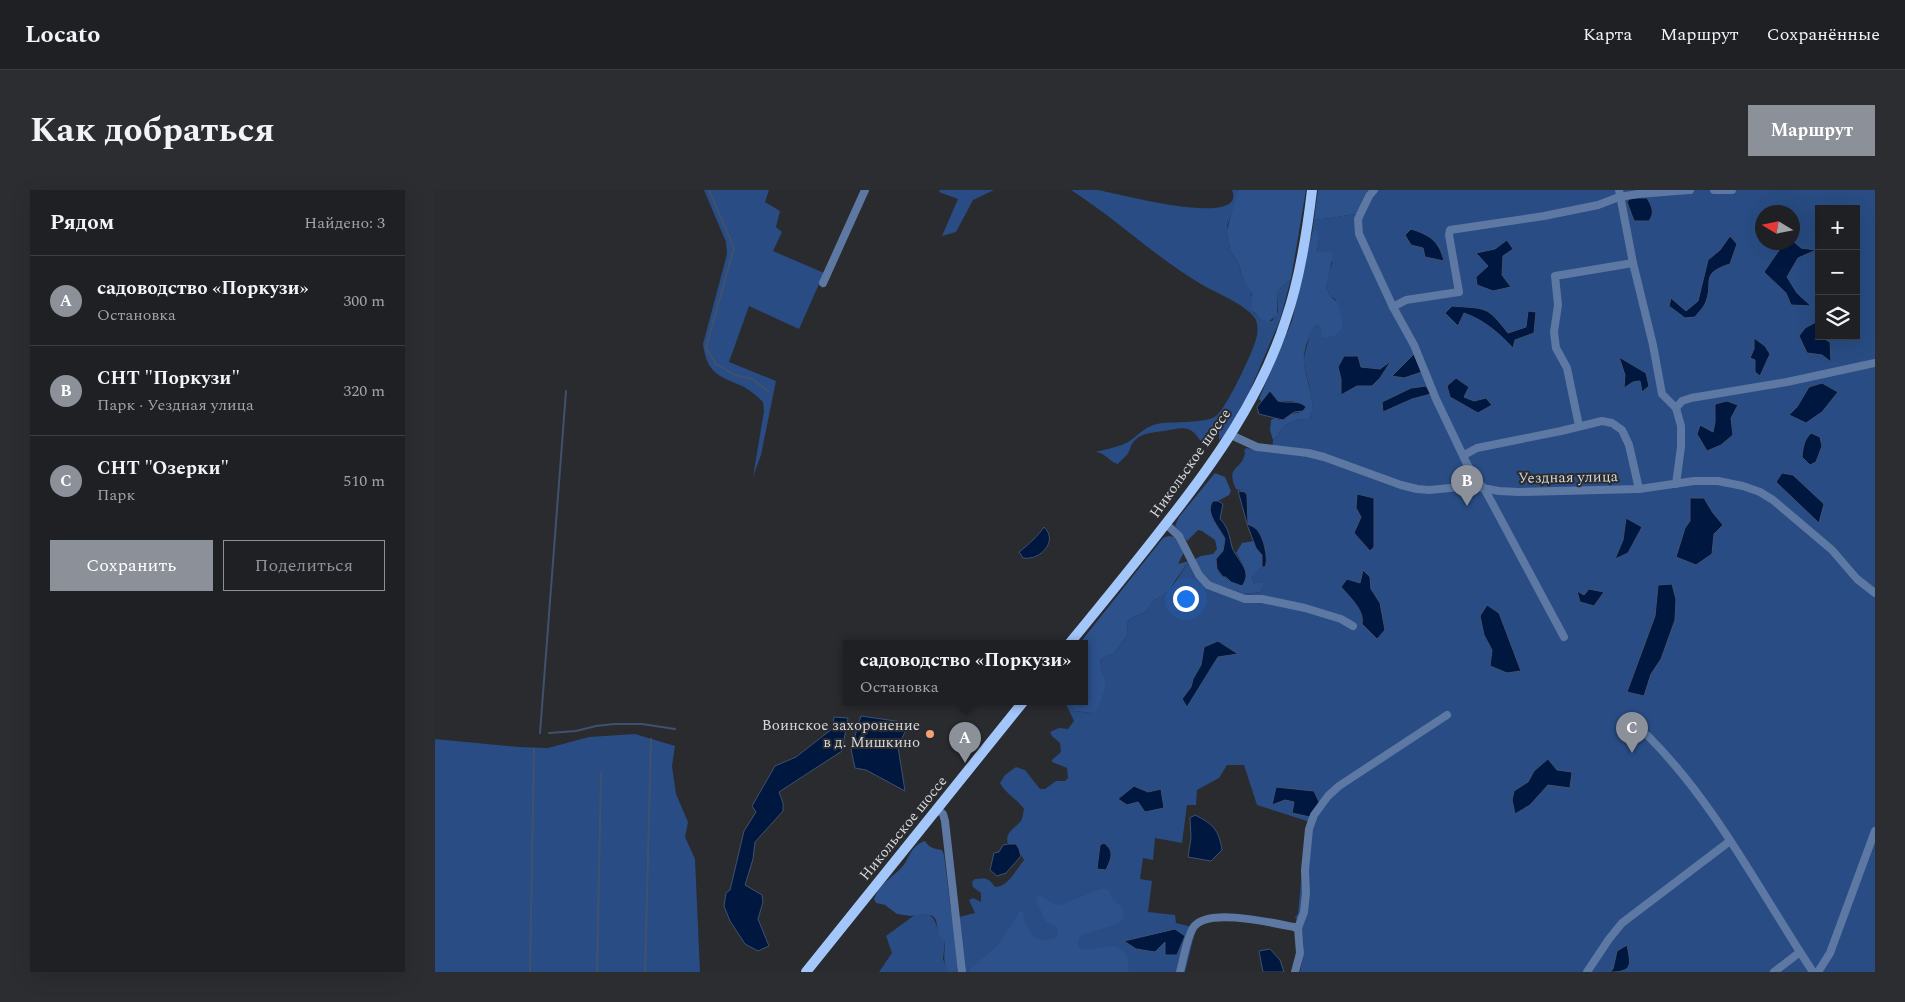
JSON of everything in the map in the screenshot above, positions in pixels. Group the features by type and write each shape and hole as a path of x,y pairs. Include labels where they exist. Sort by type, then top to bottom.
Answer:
{"main road":[{"name":"Никольское шоссе","path":"1072,640 1192,492 1231,435 1252,399 1286,321 1302,258 1313,190"},
{"name":"Никольское шоссе","path":"806,972 1021,705"}],"street":[{"path":"823,283 865,190"},
{"path":"1374,190 1358,219 1359,234 1393,307 1414,345 1436,399 1463,455 1477,481 1484,488 1564,637"},
{"path":"1393,307 1406,300 1459,292 1449,234 1450,230 1544,216 1598,205 1619,193 1638,194 1690,190"},
{"path":"1714,190 1732,190"},
{"path":"1619,193 1662,394 1676,408 1681,426 1676,484"},
{"path":"1579,426 1567,368 1557,348 1554,332 1558,305 1555,276 1633,263"},
{"path":"1676,408 1682,402 1691,398 1787,382 1875,363"},
{"path":"1463,455 1477,448 1601,421 1612,423 1623,430 1629,445 1639,489"},
{"name":"Уездная улица","path":"1231,435 1257,447 1308,453 1324,457 1417,489 1429,490 1471,486 1519,492 1639,489 1719,481 1760,492 1773,500 1832,550 1857,579 1873,589"},
{"path":"1166,524 1179,536 1199,575 1207,584 1245,599 1261,599 1305,608 1341,619 1353,626"},
{"path":"1295,972 1300,953 1298,928 1304,912 1306,893 1305,870 1309,828 1314,815 1328,796 1339,786 1447,715"},
{"path":"1648,736 1681,770 1730,842 1813,972"},
{"path":"937,809 943,814 945,821 962,972"},
{"path":"1817,972 1830,953 1875,832"},
{"path":"1587,972 1622,923 1730,842"},
{"path":"1180,972 1194,925 1203,921 1220,916 1298,928"},
{"path":"1774,972 1800,952"}],"shaded area":[{"path":"704,190 769,190 765,202 780,211 776,227 782,232 773,251 824,273 799,329 749,306 729,362 776,381 761,455 753,477 764,411 763,402 747,389 716,373 708,362 703,344 727,254 726,242"},
{"path":"940,190 994,190 973,200 956,232 942,236 958,199 939,192"},
{"path":"1071,190 1098,190 1176,206 1200,208 1220,207 1231,202 1232,190 1238,190 1237,201 1227,226 1230,250 1239,264 1242,277 1251,291 1254,313 1265,321 1272,321 1278,312 1278,291 1291,279 1280,320 1248,395 1225,435 1219,440 1219,433 1215,432 1205,444 1191,430 1179,428 1143,435 1134,441 1127,454 1118,464 1095,452 1123,444 1153,425 1211,419 1216,416 1226,403 1245,367 1254,346 1257,327 1256,320 1248,311 1234,301 1188,276"},
{"path":"1238,190 1306,190 1291,279 1278,291 1277,315 1268,322 1262,320 1252,310 1252,294 1242,277 1239,264 1230,250 1227,230"},
{"path":"1318,190 1369,190 1364,196 1357,214 1314,219"},
{"path":"1369,190 1875,190 1875,972 1300,972 1304,944 1299,924 1295,917 1298,914 1307,821 1257,805 1244,765 1227,765 1219,778 1197,790 1196,805 1187,805 1182,843 1155,838 1153,860 1143,858 1140,879 1152,881 1148,912 1175,915 1176,923 1196,928 1185,972 955,972 951,910 958,908 959,917 975,913 969,900 973,898 981,902 981,893 973,887 972,882 975,879 984,878 995,887 1000,886 1012,877 1024,860 1016,845 1008,844 1007,837 1021,821 1024,809 1000,783 1005,775 1016,767 1025,770 1040,789 1045,789 1056,781 1065,781 1068,778 1067,768 1052,762 1061,752 1060,743 1050,732 1059,728 1068,729 1074,721 1066,705 1070,705 1074,711 1092,713 1098,707 1105,680 1099,669 1101,659 1114,653 1128,634 1127,623 1131,618 1146,612 1154,600 1163,596 1174,584 1189,561 1195,559 1213,584 1244,594 1261,592 1263,581 1254,585 1252,575 1262,567 1265,567 1267,561 1264,543 1248,524 1245,492 1236,489 1232,476 1243,459 1246,448 1272,452 1273,440 1279,435 1286,424 1295,420 1309,419 1311,414 1311,392 1304,362 1310,335 1313,328 1317,325 1321,328 1342,318 1335,299 1331,297 1326,287 1327,276 1332,264 1331,252 1317,252 1319,240 1314,230 1312,233 1314,219 1357,214 1364,196"},
{"path":"1647,198 1649,201 1652,212 1649,221 1634,221 1627,202 1629,199"},
{"path":"1411,229 1433,240 1439,248 1444,261 1425,257 1423,248 1411,245 1405,235"},
{"path":"1314,230 1317,230 1319,240 1317,252 1331,252 1333,255 1326,287 1331,297 1338,303 1342,318 1342,329 1334,336 1323,338 1321,328 1317,325 1313,328 1304,354 1312,399 1312,413 1309,419 1295,420 1286,424 1279,435 1273,440 1270,430 1271,420 1275,418 1279,420 1291,414 1299,413 1303,404 1291,401 1278,401 1270,391 1262,402 1259,399 1292,321"},
{"path":"1730,236 1737,244 1730,264 1714,271 1709,280 1708,296 1704,306 1695,317 1685,318 1669,306 1671,298 1686,311 1698,301 1708,260 1720,250"},
{"path":"1507,240 1513,249 1503,256 1502,275 1511,287 1493,291 1477,285 1476,277 1488,266 1476,253 1495,249"},
{"path":"1800,247 1815,250 1798,258 1787,277 1797,293 1811,306 1791,305 1786,293 1764,272 1779,250 1800,250"},
{"path":"1452,306 1485,310 1495,317 1508,333 1526,327 1528,311 1536,312 1534,333 1515,340 1513,348 1491,328 1478,319 1464,313 1458,326 1445,313"},
{"path":"1815,323 1815,340 1830,342 1831,362 1822,355 1807,353 1799,336 1805,328"},
{"path":"1754,338 1765,346 1770,354 1760,376 1755,372 1755,360 1750,358 1754,349"},
{"path":"1414,354 1422,372 1404,378 1392,376"},
{"path":"1344,356 1358,356 1361,367 1380,369 1391,361 1380,378 1372,386 1357,386 1341,395 1341,379 1338,367"},
{"path":"1619,357 1646,373 1649,386 1642,392 1640,381 1633,382 1624,388 1625,375"},
{"path":"1456,378 1469,387 1464,397 1474,401 1486,398 1492,405 1478,413 1450,397 1447,386"},
{"path":"1822,383 1838,392 1822,412 1806,423 1789,415 1797,407 1809,387"},
{"path":"1426,386 1431,394 1412,399 1383,412 1382,402 1411,388"},
{"path":"1270,391 1278,401 1296,402 1306,407 1303,411 1294,412 1283,420 1259,414 1257,407"},
{"path":"1727,401 1738,405 1731,418 1733,435 1721,445 1707,451 1697,434 1700,425 1713,432 1715,404"},
{"path":"1811,433 1820,437 1822,446 1816,462 1810,465 1802,457 1804,444"},
{"path":"1215,473 1225,477 1231,491 1229,495 1216,501 1210,510 1225,539 1223,551 1216,559 1219,573 1231,582 1242,586 1245,573 1236,553 1242,543 1254,541 1256,548 1262,555 1262,567 1252,576 1254,584 1264,581 1261,592 1244,594 1207,581 1195,559 1213,554 1217,549 1215,540 1198,530 1187,541 1175,526 1179,517"},
{"path":"1782,473 1793,475 1824,504 1819,523 1776,482"},
{"path":"1238,491 1245,492 1247,495 1248,524 1258,531 1263,540 1266,552 1265,567 1262,567 1262,555 1256,548 1248,527"},
{"path":"1357,494 1374,498 1374,547 1370,551 1354,533 1361,517 1356,508"},
{"path":"1690,498 1704,498 1723,525 1714,534 1712,554 1696,565 1676,557 1685,528 1690,521"},
{"path":"1213,501 1223,504 1220,519 1227,529 1234,552 1245,570 1246,575 1242,586 1223,577 1217,569 1216,559 1223,551 1225,539 1210,510"},
{"path":"1626,518 1642,527 1628,553 1615,559 1623,540"},
{"path":"1044,527 1048,532 1049,538 1045,549 1036,556 1023,558 1019,552"},
{"path":"1168,536 1176,537 1184,552 1178,564 1189,561 1163,596 1154,600 1146,612 1131,618 1127,623 1128,634 1114,653 1101,659 1100,667 1105,679 1105,686 1096,711 1092,713 1074,711 1070,705 1088,705 1088,640 1082,640 1163,538"},
{"path":"1363,570 1370,577 1371,589 1380,603 1385,630 1377,639 1362,624 1359,609 1341,587 1347,579 1360,583"},
{"path":"1672,584 1676,599 1675,620 1661,659 1651,674 1644,696 1627,692 1655,616 1658,585"},
{"path":"1589,589 1604,592 1594,606 1580,602 1577,591 1584,595"},
{"path":"1487,605 1499,613 1521,671 1507,673 1490,666 1492,650 1484,635 1480,616"},
{"path":"1218,641 1238,654 1218,657 1187,707 1182,699 1191,687 1201,665 1204,647"},
{"path":"861,716 909,723 898,747 905,791 866,770 855,768 851,749"},
{"path":"834,717 848,718 842,751 779,792 783,803 783,811 755,842 753,859 745,885 762,895 763,902 758,919 769,946 758,951 745,944 730,921 724,906 726,893 730,890 744,831 756,812 752,806 775,766 796,757 832,729"},
{"path":"635,734 675,746 672,766 676,794 688,822 685,837 695,859 700,972 435,972 435,739 548,748 589,737"},
{"path":"1548,759 1557,770 1572,772 1570,788 1548,785 1530,805 1515,814 1512,800 1514,791 1528,782 1534,771"},
{"path":"1134,786 1148,792 1161,789 1164,808 1145,812 1138,802 1127,805 1118,799"},
{"path":"1276,787 1314,791 1320,804 1310,817 1292,813 1294,802 1285,800 1272,805"},
{"path":"1195,815 1211,825 1219,837 1222,850 1211,861 1188,857 1191,838 1190,818"},
{"path":"925,841 930,847 942,850 944,855 958,967 955,972 948,972 946,968 944,957 945,942 939,935 936,920 933,916 897,914 885,905 876,903 874,899 882,885 906,862 913,849"},
{"path":"1104,843 1111,852 1106,870 1097,869 1100,845"},
{"path":"1016,844 1021,856 1006,873 997,876 990,870 994,853 999,852 1003,845"},
{"path":"1103,888 1109,890 1113,900 1123,908 1123,918 1114,925 1081,935 1078,940 1078,946 1084,949 1109,946 1121,949 1127,955 1129,972 970,972 970,969 999,944 1020,911 1023,910 1028,928 1037,938 1044,940 1056,938 1058,933 1057,927 1046,922 1036,900 1039,894 1053,904 1059,905"},
{"path":"916,914 930,915 934,919 945,942 943,959 948,972 879,972 892,953 886,936"},
{"path":"1175,929 1185,936 1177,955 1165,955 1165,942 1155,952 1136,949 1124,941"},
{"path":"1627,945 1629,966 1623,971 1610,972 1613,969 1617,951"},
{"path":"1270,949 1280,960 1284,972 1263,972 1259,951"}],"waterway":[{"path":"709,190 734,248 706,348 716,364 735,375 752,379 769,392"},
{"path":"540,733 566,391"},
{"path":"549,733 576,731 614,724 642,724 675,729"},
{"path":"645,972 651,739"},
{"path":"530,972 534,749"},
{"path":"597,972 601,773"}],"place":[{"name":"СНТ \"Поркузи\"","path":"1467,506"},
{"name":"Воинское захоронение в д. Мишкино","path":"930,734"},
{"name":"СНТ \"Озерки\"","path":"1632,753"},
{"name":"садоводство «Поркузи»","path":"965,763"}]}
